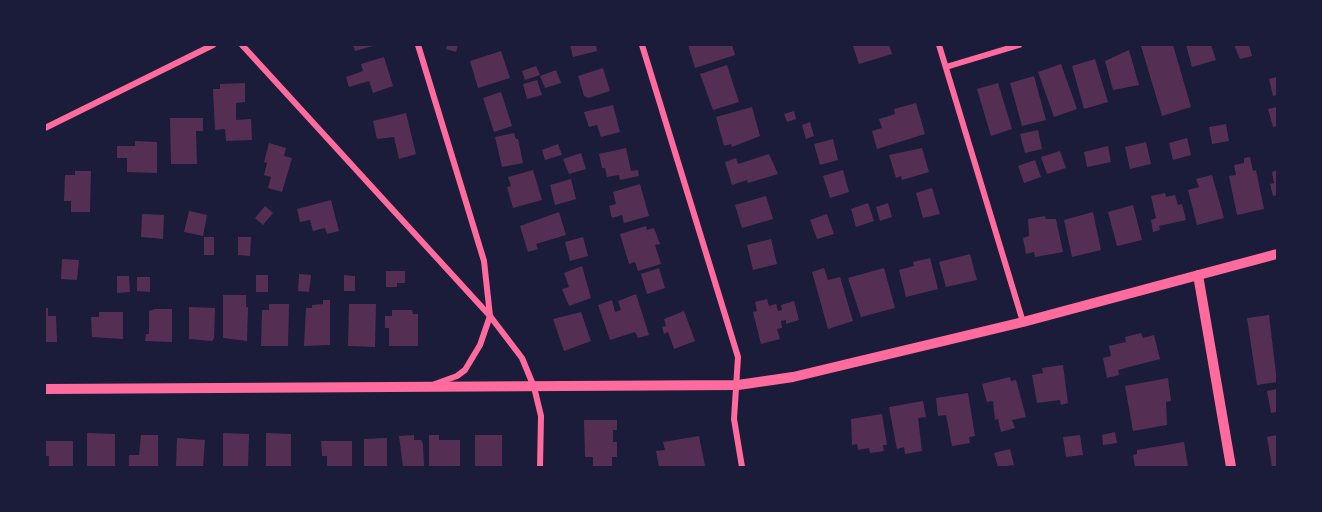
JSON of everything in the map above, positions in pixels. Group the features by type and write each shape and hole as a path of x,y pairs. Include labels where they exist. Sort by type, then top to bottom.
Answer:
{"street":[{"path":"45,128 213,45"},
{"path":"242,45 490,316 522,358 534,387 540,416 540,467"},
{"path":"418,45 484,261 490,316 480,345 465,370 457,376 423,388"},
{"path":"642,45 738,357 738,386 734,419 742,467"},
{"path":"939,45 1023,322"},
{"path":"946,67 1019,45"},
{"path":"45,389 738,386 793,377 1023,322 1277,254"},
{"path":"1198,275 1231,467"}],"building":[{"path":"353,45 373,45 373,46 355,51"},
{"path":"447,45 458,45 456,52 446,49"},
{"path":"570,45 596,45 597,51 573,57"},
{"path":"688,45 732,45 735,55 695,68"},
{"path":"889,45 892,54 859,64 853,46"},
{"path":"1173,45 1191,107 1162,116 1141,46"},
{"path":"1186,45 1211,45 1216,60 1192,67"},
{"path":"1234,45 1249,45 1252,56 1240,59"},
{"path":"1129,50 1139,85 1113,90 1105,61"},
{"path":"501,51 510,78 478,88 470,61"},
{"path":"384,57 393,86 373,93 369,81 349,87 346,77 363,71 361,64"},
{"path":"1095,59 1108,102 1084,109 1072,66"},
{"path":"1061,64 1077,109 1054,117 1038,72"},
{"path":"727,65 739,102 713,110 700,74"},
{"path":"536,66 540,75 525,80 522,71"},
{"path":"603,68 610,91 588,98 584,96 578,76"},
{"path":"556,70 561,83 545,88 540,76"},
{"path":"1034,76 1046,120 1022,126 1010,83"},
{"path":"1277,77 1277,95 1273,96 1269,79"},
{"path":"537,80 542,95 527,99 523,84"},
{"path":"245,83 245,102 236,103 236,120 251,119 252,140 226,141 225,129 215,130 213,89 220,89 220,84"},
{"path":"998,83 1012,129 991,136 977,89"},
{"path":"501,92 512,126 494,132 483,98"},
{"path":"916,103 925,134 877,149 872,131 882,128 879,119 895,114 894,109"},
{"path":"613,105 620,132 601,137 597,125 589,127 584,112"},
{"path":"752,107 760,136 732,147 731,144 724,146 716,117"},
{"path":"1277,107 1277,126 1273,127 1268,109"},
{"path":"794,111 796,119 787,122 784,114"},
{"path":"406,113 416,154 399,159 394,137 377,139 373,121"},
{"path":"170,118 203,118 203,131 196,131 197,164 171,164"},
{"path":"810,122 814,136 806,139 802,125"},
{"path":"1226,124 1229,141 1212,144 1209,127"},
{"path":"1038,130 1042,149 1025,153 1020,134"},
{"path":"514,133 518,139 523,163 502,167 495,137"},
{"path":"1187,138 1191,155 1173,160 1169,143"},
{"path":"833,139 838,160 820,165 814,144"},
{"path":"135,141 157,142 157,173 127,172 127,158 117,158 117,146 135,146"},
{"path":"1146,142 1151,164 1130,169 1125,147"},
{"path":"269,143 286,148 284,156 292,158 282,192 268,188 271,177 264,175 267,163 264,162"},
{"path":"558,144 562,155 545,160 542,150"},
{"path":"1108,146 1111,162 1087,167 1084,152"},
{"path":"626,148 631,171 638,170 639,176 620,180 619,175 607,177 599,154"},
{"path":"922,148 929,172 902,180 901,176 896,178 889,155"},
{"path":"1060,151 1066,168 1047,174 1041,157"},
{"path":"581,153 586,169 569,174 563,159"},
{"path":"769,154 778,174 732,185 725,162 736,158 738,164"},
{"path":"1250,157 1253,171 1256,170 1264,209 1237,215 1229,176 1236,175 1234,165 1244,163 1244,158"},
{"path":"1035,160 1041,177 1024,183 1018,166"},
{"path":"533,170 542,200 513,208 507,187 511,186 508,177"},
{"path":"843,170 849,192 830,198 823,176"},
{"path":"1277,170 1277,195 1273,196 1270,184 1274,183 1272,172"},
{"path":"75,171 91,171 90,212 71,212 71,201 64,201 65,175 75,175"},
{"path":"1212,175 1224,218 1197,225 1188,190 1199,187 1196,179"},
{"path":"571,179 576,199 555,205 550,185"},
{"path":"640,184 649,216 624,223 622,215 612,218 609,206 616,204 613,192"},
{"path":"932,188 940,214 923,218 916,193"},
{"path":"1165,193 1166,197 1175,195 1178,205 1182,204 1186,220 1159,226 1160,230 1153,232 1151,220 1156,218 1151,196"},
{"path":"766,196 773,219 742,228 735,205"},
{"path":"331,200 339,231 327,234 325,228 313,231 310,220 300,222 297,209"},
{"path":"868,203 874,221 856,227 851,209"},
{"path":"888,203 892,217 880,221 876,207"},
{"path":"1133,205 1142,240 1117,246 1108,212"},
{"path":"265,206 273,213 263,225 255,218"},
{"path":"189,211 207,215 203,236 184,232"},
{"path":"559,212 566,235 536,244 538,249 528,252 520,226"},
{"path":"1093,212 1101,250 1072,257 1064,220"},
{"path":"142,214 164,215 163,239 141,237"},
{"path":"827,214 834,234 817,239 810,220"},
{"path":"1045,216 1046,219 1056,219 1063,252 1035,257 1034,252 1026,254 1023,238 1029,236 1028,219"},
{"path":"646,226 647,230 654,228 660,244 655,245 661,264 638,271 635,262 629,264 620,234"},
{"path":"204,237 214,237 214,255 204,255"},
{"path":"238,237 251,237 250,256 238,255"},
{"path":"583,237 588,256 570,261 565,242"},
{"path":"771,239 777,264 753,270 747,245"},
{"path":"970,254 977,280 946,287 939,262"},
{"path":"930,258 938,289 906,297 899,270 914,266 913,262"},
{"path":"62,259 79,260 77,280 61,279"},
{"path":"582,266 591,298 569,306 562,289 569,287 564,273"},
{"path":"659,268 665,288 647,294 641,274"},
{"path":"824,268 828,280 840,277 853,321 828,329 812,272"},
{"path":"884,268 895,308 861,317 848,278"},
{"path":"386,271 405,271 405,283 397,283 397,287 386,287"},
{"path":"299,274 311,275 309,292 298,291"},
{"path":"256,275 268,275 268,292 256,292"},
{"path":"344,275 355,276 355,291 344,291"},
{"path":"117,276 129,276 130,292 117,293"},
{"path":"137,277 150,277 150,292 137,291"},
{"path":"636,294 649,335 638,338 635,332 610,340 598,305 612,300 615,312 621,310 618,301"},
{"path":"223,295 246,295 247,341 223,338"},
{"path":"767,299 769,306 776,304 778,311 782,310 781,305 794,301 799,320 786,324 786,320 781,321 782,328 777,329 780,339 761,344 753,312 757,311 755,302"},
{"path":"323,300 330,300 330,345 304,346 306,308 323,304"},
{"path":"269,304 289,304 288,346 261,346 262,310 269,310"},
{"path":"349,304 376,304 375,347 348,346"},
{"path":"189,307 215,308 212,341 189,339"},
{"path":"45,308 48,308 48,316 56,316 57,342 45,342"},
{"path":"172,309 172,342 145,341 146,334 149,334 149,311"},
{"path":"392,310 412,310 413,314 418,314 418,346 389,346 389,328 385,328 385,316 392,316"},
{"path":"684,311 695,341 674,349 668,332 664,334 662,327 666,326 664,319"},
{"path":"99,312 123,312 123,339 92,337 91,317 99,317"},
{"path":"581,312 591,341 564,351 553,319"},
{"path":"1269,315 1277,382 1257,385 1247,318"},
{"path":"1141,333 1143,338 1154,335 1160,359 1118,370 1119,375 1107,378 1103,358 1111,356 1109,346 1126,342 1125,337"},
{"path":"1063,365 1068,403 1061,405 1060,400 1037,403 1032,375 1043,373 1042,368"},
{"path":"1010,377 1011,381 1016,380 1026,417 1012,420 1015,428 1001,432 998,419 995,420 993,401 987,402 982,384"},
{"path":"1168,378 1171,401 1166,402 1167,425 1133,431 1125,386"},
{"path":"1277,389 1277,412 1271,413 1267,391"},
{"path":"968,393 975,436 969,437 970,443 952,446 946,415 938,416 936,398"},
{"path":"923,401 926,417 918,418 922,451 905,454 904,447 897,449 889,407"},
{"path":"882,414 887,445 883,445 884,451 870,453 869,448 858,450 857,444 852,445 851,419"},
{"path":"584,420 617,420 617,430 613,430 613,442 617,442 617,457 612,457 612,467 593,467 593,457 585,457"},
{"path":"1115,432 1117,443 1103,445 1102,435"},
{"path":"87,433 115,434 115,467 87,467"},
{"path":"223,433 249,434 248,467 223,467"},
{"path":"266,433 291,434 291,467 266,467"},
{"path":"141,435 158,435 158,467 129,467 129,455 139,455"},
{"path":"414,435 414,440 421,440 423,444 424,467 403,467 399,436"},
{"path":"429,435 439,435 439,440 460,440 460,467 429,467"},
{"path":"475,435 502,435 502,467 475,467"},
{"path":"1080,435 1083,455 1066,457 1063,437"},
{"path":"1277,435 1277,467 1272,467 1267,437"},
{"path":"699,436 705,466 659,467 656,451 665,450 663,442"},
{"path":"177,438 205,440 203,467 176,467"},
{"path":"387,438 387,467 364,467 364,439"},
{"path":"45,441 73,441 73,467 49,467 49,456 45,456"},
{"path":"321,441 352,441 352,467 327,467 327,456 322,456"},
{"path":"1184,442 1188,466 1135,467 1133,455 1137,454 1137,450"},
{"path":"1010,449 1014,465 998,467 994,453"}]}
